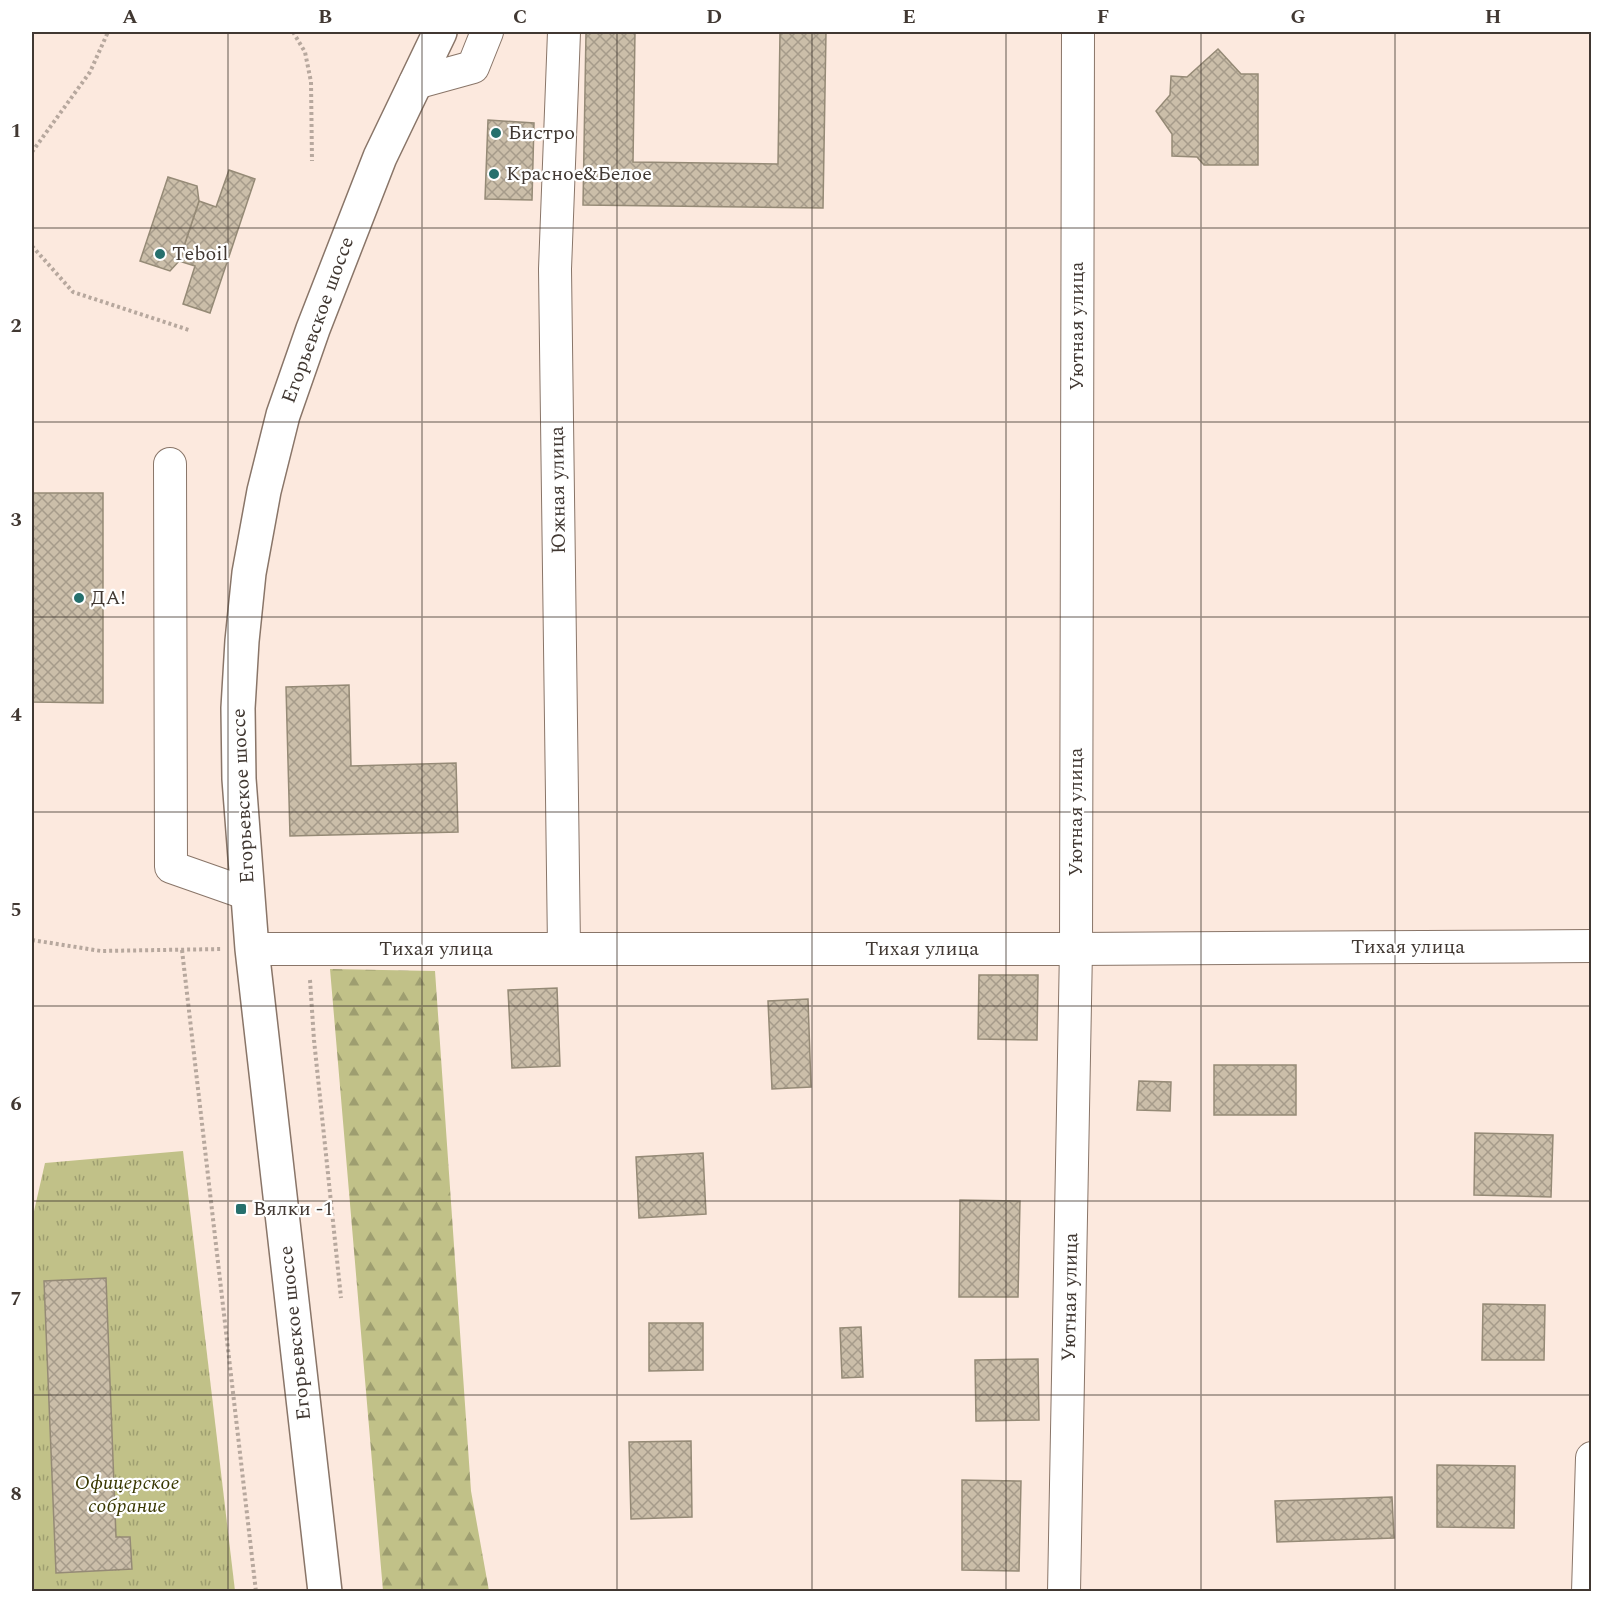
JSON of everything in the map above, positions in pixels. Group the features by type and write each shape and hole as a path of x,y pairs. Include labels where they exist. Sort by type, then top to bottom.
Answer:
{"main road":[{"name":"Егорьевское шоссе","path":"325,1592 252,950 239,779 238,708 242,641 249,573 264,490 283,415 313,329 380,157 440,32"}],"street":[{"path":"415,83 473,67 487,32"},
{"name":"Южная улица","path":"564,32 555,269 564,948"},
{"name":"Уютная улица","path":"1065,1592 1076,949 1078,32"},
{"path":"170,464 171,867 248,894"},
{"name":"Тихая улица","path":"252,950 1592,946"},
{"path":"1588,1592 1592,1458"}],"path":[{"path":"32,152 90,72 108,32"},
{"path":"293,32 305,52 311,82 312,161"},
{"path":"32,246 73,292 189,330"},
{"path":"32,940 101,951 182,950 256,1592"},
{"path":"310,977 314,1040 341,1298"}],"green space":[{"path":"330,969 435,971 471,1491 489,1591 383,1591"},
{"name":"Офицерское собрание","path":"183,1151 235,1591 32,1592 32,1220 45,1163"}],"building":[{"path":"586,32 635,32 633,162 778,164 780,32 826,32 823,208 583,205"},
{"path":"1218,49 1241,74 1258,74 1258,165 1204,165 1197,157 1172,156 1172,134 1156,111 1170,95 1171,76 1187,77"},
{"path":"488,120 534,123 532,200 485,199"},
{"path":"229,170 255,179 210,313 183,304 195,266 179,261 199,201 216,207"},
{"path":"168,177 197,186 199,201 179,261 170,271 140,261"},
{"path":"32,493 103,493 103,703 32,702"},
{"path":"349,685 351,766 456,763 458,832 290,836 286,687"},
{"path":"979,975 1038,975 1037,1040 978,1039"},
{"path":"557,988 560,1066 512,1068 508,990"},
{"path":"808,999 811,1087 772,1089 768,1001"},
{"path":"1214,1065 1296,1065 1296,1115 1214,1115"},
{"path":"1139,1081 1171,1082 1170,1111 1137,1110"},
{"path":"1475,1133 1553,1135 1551,1197 1474,1195"},
{"path":"703,1153 706,1214 639,1218 636,1157"},
{"path":"960,1200 1020,1201 1018,1297 959,1297"},
{"path":"106,1278 116,1537 130,1537 132,1569 56,1573 44,1281"},
{"path":"1483,1304 1545,1305 1544,1360 1482,1360"},
{"path":"649,1323 703,1323 703,1370 649,1371"},
{"path":"861,1327 863,1377 842,1378 840,1328"},
{"path":"1038,1359 1039,1420 976,1421 975,1360"},
{"path":"691,1441 692,1517 631,1519 629,1442"},
{"path":"1437,1465 1515,1466 1514,1528 1437,1527"},
{"path":"962,1480 1021,1481 1019,1571 962,1570"},
{"path":"1392,1497 1394,1538 1277,1542 1275,1501"}],"place":[{"name":"Бистро","path":"496,133"},
{"name":"Красное&Белое","path":"494,174"},
{"name":"Teboil","path":"160,254"},
{"name":"ДА!","path":"79,598"},
{"name":"Вялки -1","path":"241,1209"}]}
